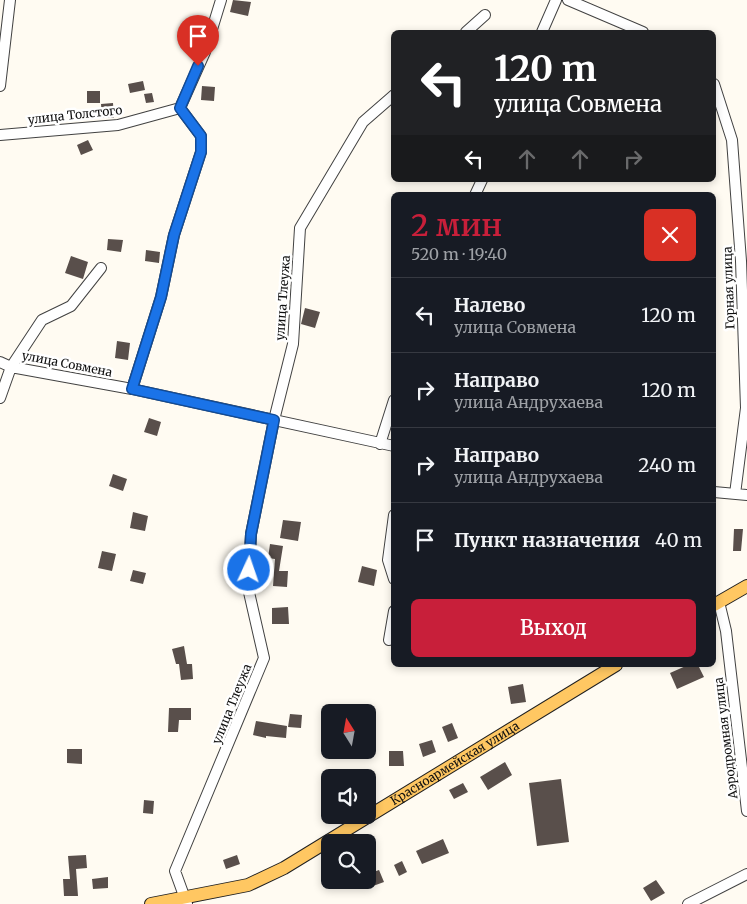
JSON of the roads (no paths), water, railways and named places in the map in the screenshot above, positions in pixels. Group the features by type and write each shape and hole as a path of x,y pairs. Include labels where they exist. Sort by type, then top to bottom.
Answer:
{"main road":[{"path":"716,603 747,586"},
{"name":"Красноармейская улица","path":"151,904 186,901 248,885 284,868 613,667"}],"street":[{"path":"0,86 10,0"},
{"path":"132,389 161,297 174,235 201,152 201,136 180,108 205,52 221,0"},
{"path":"543,30 556,0"},
{"path":"568,0 638,30"},
{"path":"468,30 485,16"},
{"name":"Горная улица","path":"716,90 732,140 741,261 746,408 735,494"},
{"name":"улица Тлеужа","path":"186,901 175,871 264,658 248,588 251,534 274,420 293,344 300,228 363,122 391,98"},
{"name":"улица Толстого","path":"0,136 118,125 180,108"},
{"path":"0,398 10,367 42,320 71,306 100,268"},
{"name":"улица Совмена","path":"0,362 10,367 132,389 391,446"},
{"path":"380,444 391,409"},
{"path":"716,492 747,495"},
{"path":"391,538 388,560 391,570"},
{"name":"Аэродромная улица","path":"716,603 726,631 744,772 747,811"},
{"path":"389,640 391,628"},
{"path":"688,904 747,874"}]}
